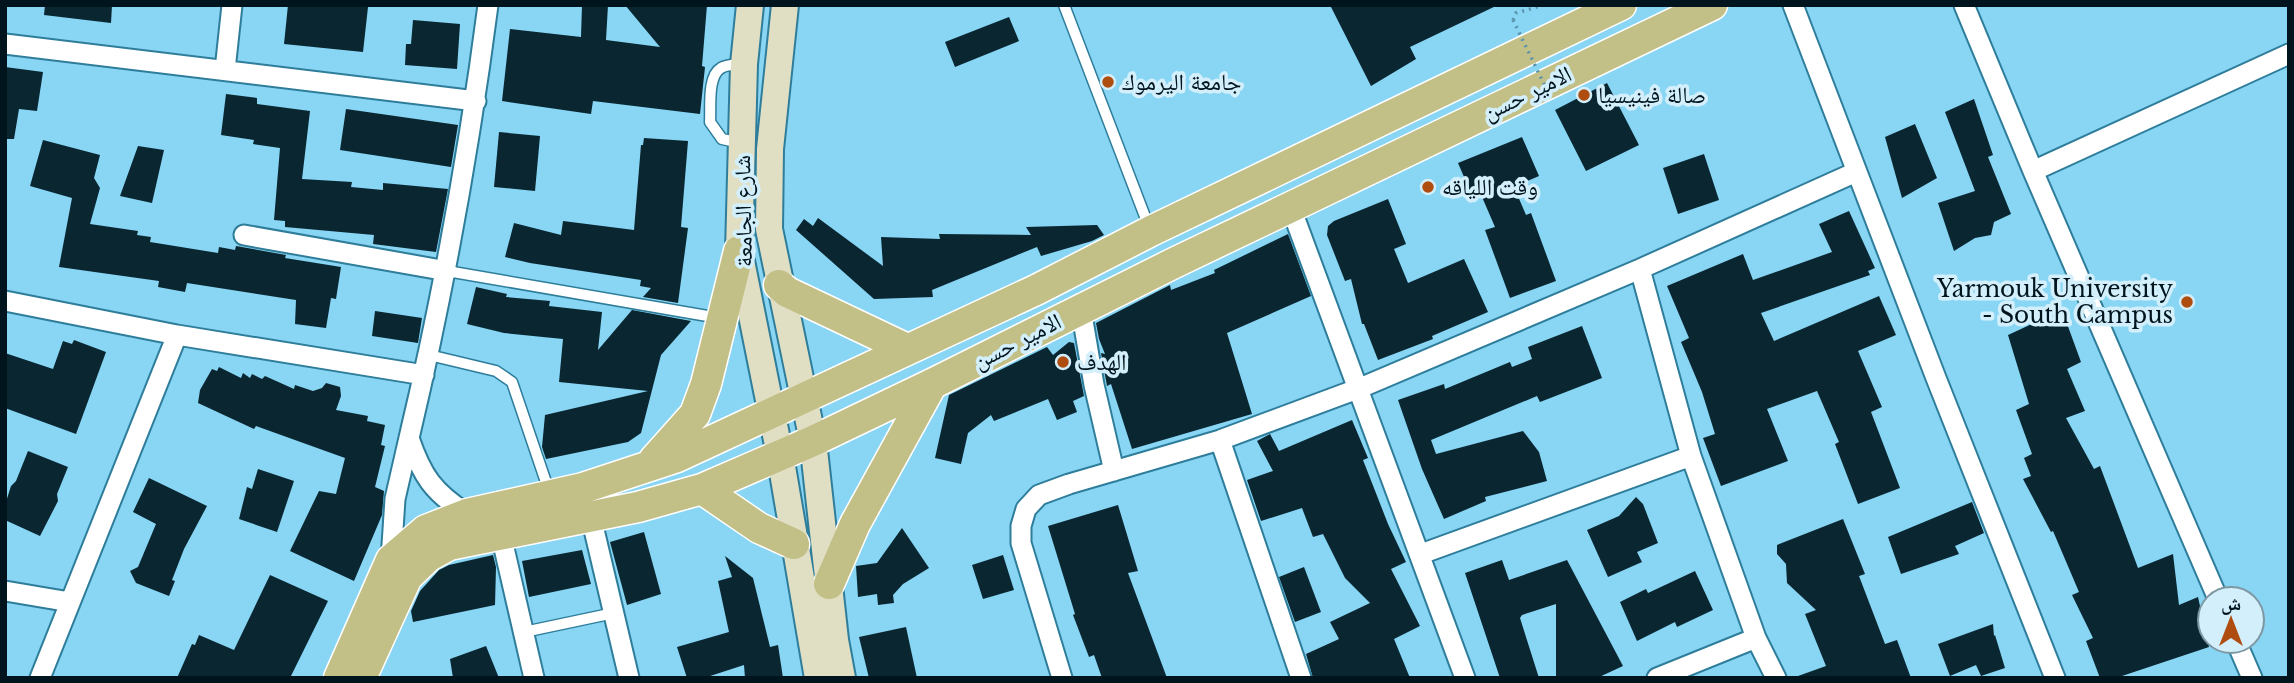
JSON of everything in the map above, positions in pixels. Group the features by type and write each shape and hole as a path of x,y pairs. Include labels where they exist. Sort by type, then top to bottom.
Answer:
{"main road":[{"name":"شارع الجامعة","path":"750,5 744,64 739,251 780,455 818,678"},
{"name":"شارع الجامعة","path":"785,5 770,149 769,229 813,441 842,678"},
{"name":"الامير حسن","path":"339,678 391,560 426,530 467,514 583,488 677,457 1036,290 1589,16 1621,5"},
{"name":"الامير حسن","path":"361,678 407,577 429,556 449,545 638,508 702,489 813,441 932,384 1081,309 1712,5"},
{"path":"645,468 695,414 706,384 739,251"},
{"path":"779,285 787,292 908,349"},
{"path":"829,584 855,524 932,384"},
{"path":"702,489 759,528 794,544"}],"street":[{"path":"225,70 232,5"},
{"path":"391,560 395,499 447,271 476,101 488,5"},
{"path":"1793,5 2055,678"},
{"path":"1964,5 2212,585"},
{"path":"5,44 476,101"},
{"path":"2033,171 2289,54"},
{"path":"1062,678 1021,543 1021,526 1027,509 1039,495 1220,440 1360,388 1640,269 1856,172"},
{"path":"1292,208 1465,678"},
{"path":"244,235 447,271"},
{"path":"1640,269 1690,456 1756,638 1776,678"},
{"path":"5,301 177,335 424,375"},
{"path":"1081,309 1094,385 1114,471"},
{"path":"40,678 177,335"},
{"path":"409,438 419,468 445,500 467,514"},
{"path":"1220,440 1301,678"},
{"path":"1421,554 1690,456"},
{"path":"591,517 629,678"},
{"path":"501,535 534,678"},
{"path":"5,591 70,602"},
{"path":"1657,678 1756,638"},
{"path":"2242,655 2252,678"}],"lane":[{"path":"1064,5 1151,231"},
{"path":"447,271 722,318"},
{"path":"429,355 495,371 512,382 550,495"},
{"path":"524,632 614,613"}],"path":[{"path":"1544,5 1513,16 1545,86"}],"building":[{"path":"45,5 112,5 111,23 44,15"},
{"path":"288,5 368,7 363,52 284,44"},
{"path":"582,5 608,5 606,40 660,47 625,5 707,5 700,114 593,101 591,114 502,101 510,29 581,37"},
{"path":"1330,5 1498,5 1410,47 1416,59 1371,86"},
{"path":"1009,17 1019,41 955,67 945,42"},
{"path":"413,20 460,24 457,69 405,65 406,44 411,44"},
{"path":"5,67 43,72 37,111 19,109 14,139 5,139"},
{"path":"1607,83 1639,145 1586,171 1555,110"},
{"path":"226,94 257,98 257,104 310,111 302,179 352,182 351,187 383,190 383,183 448,189 436,252 373,244 374,235 285,227 285,221 274,220 280,148 253,144 254,140 221,135"},
{"path":"1974,99 1993,155 1988,157 2011,214 1994,222 1991,235 1975,238 1954,251 1938,203 1975,191 1945,112"},
{"path":"346,109 458,125 451,167 340,150"},
{"path":"1915,124 1937,178 1902,198 1885,137"},
{"path":"499,132 540,136 535,191 494,187"},
{"path":"1522,137 1539,176 1514,187 1526,215 1531,213 1556,281 1510,298 1485,230 1495,227 1482,197 1474,200 1458,163"},
{"path":"644,138 688,141 681,227 688,228 678,303 643,297 651,288 640,286 641,280 505,257 514,223 561,235 563,221 634,230 641,145"},
{"path":"43,140 100,155 94,178 100,188 90,224 138,231 137,235 151,237 150,242 218,253 219,247 235,250 236,246 286,255 285,258 341,267 336,299 331,298 326,328 295,324 296,300 187,283 185,292 158,287 159,281 59,267 72,198 30,186"},
{"path":"138,146 164,150 152,203 120,196"},
{"path":"1704,154 1719,200 1678,214 1663,168"},
{"path":"1388,199 1406,244 1394,249 1408,283 1464,259 1488,312 1432,336 1433,339 1378,360 1362,324 1351,279 1345,281 1327,235 1328,226 1334,221"},
{"path":"1849,211 1875,268 1868,271 1870,275 1761,313 1774,341 1879,296 1896,335 1858,351 1882,407 1871,412 1900,488 1858,504 1835,444 1839,442 1817,391 1767,409 1788,461 1721,486 1703,438 1715,434 1702,392 1681,342 1689,338 1667,286 1743,254 1753,280 1832,252 1819,224"},
{"path":"818,218 883,266 881,237 940,239 939,234 1031,235 1026,227 1097,225 1104,235 1041,256 1037,247 932,290 933,297 874,299 796,230 804,219 813,226"},
{"path":"1288,234 1311,296 1227,333 1252,414 1132,449 1111,384 1107,386 1101,353 1105,354 1096,323 1170,285 1171,290 1215,273 1214,270"},
{"path":"476,287 507,294 506,297 550,301 549,306 602,312 598,350 632,310 691,321 661,355 641,433 628,442 546,459 542,447 545,415 648,391 559,382 563,339 504,333 467,324"},
{"path":"2062,310 2081,362 2067,369 2085,411 2066,418 2094,469 2100,466 2138,568 2173,554 2179,605 2196,598 2196,651 2116,678 2100,678 2086,641 2093,638 2072,595 2079,592 2053,531 2051,532 2023,479 2031,476 2024,458 2032,454 2016,410 2029,404 2008,335"},
{"path":"375,311 422,318 418,343 372,336"},
{"path":"1582,326 1602,378 1540,402 1537,396 1431,440 1436,454 1523,431 1539,452 1547,481 1485,497 1486,501 1444,519 1422,469 1398,400 1444,384 1445,389 1510,362 1512,367 1532,359 1528,347"},
{"path":"74,340 106,352 76,434 5,408 5,353 53,369 63,341 72,344"},
{"path":"1069,342 1074,343 1084,396 1073,401 1077,412 1057,420 1048,399 994,421 991,415 968,433 961,464 935,458 949,395 1047,347 1053,355"},
{"path":"219,367 241,378 243,373 250,378 252,374 262,379 265,376 294,389 295,385 313,391 322,388 326,383 340,387 341,396 336,410 368,416 367,421 385,425 381,445 385,446 375,487 384,491 382,515 354,581 290,551 319,491 336,494 345,458 256,426 254,429 198,403 200,390 212,369 217,371"},
{"path":"1352,420 1368,458 1363,460 1406,562 1391,569 1420,626 1394,639 1410,678 1313,678 1306,654 1339,639 1330,622 1370,603 1345,578 1323,534 1313,537 1302,508 1261,521 1247,480 1273,471 1257,441 1270,434 1279,451"},
{"path":"28,451 68,467 57,494 58,501 40,536 5,520 5,505 11,486 16,481"},
{"path":"258,469 294,481 277,532 239,519 247,487 252,489"},
{"path":"149,478 207,506 184,549 169,596 136,583 130,571 138,567 156,524 133,512"},
{"path":"1636,497 1643,504 1658,543 1637,552 1642,562 1608,577 1587,530 1619,516"},
{"path":"1972,502 1984,533 1955,546 1959,554 1901,574 1888,537"},
{"path":"1118,505 1138,571 1128,573 1167,678 1102,678 1094,655 1089,657 1073,615 1075,614 1048,526"},
{"path":"1843,519 1865,574 1859,576 1885,644 1897,640 1911,678 1798,678 1826,666 1805,614 1816,610 1787,583 1786,564 1777,554 1777,545"},
{"path":"902,528 929,568 903,584 893,595 894,603 878,605 877,594 858,597 856,566 877,563"},
{"path":"644,532 661,594 627,605 610,542"},
{"path":"582,550 591,584 529,597 522,561"},
{"path":"493,555 496,567 495,605 413,622 411,611 420,591 439,570 449,565"},
{"path":"1003,555 1014,590 983,599 972,565"},
{"path":"725,556 753,578 770,647 778,645 783,678 745,678 744,665 704,678 687,678 677,647 729,632 718,581 732,577"},
{"path":"1502,560 1509,580 1567,560 1623,666 1597,678 1556,678 1556,604 1520,618 1539,678 1500,678 1465,573"},
{"path":"1304,567 1321,612 1295,622 1279,577"},
{"path":"1695,571 1713,610 1677,627 1675,622 1637,641 1620,602 1646,589 1648,593"},
{"path":"270,575 328,601 290,678 177,678 192,644 195,645 199,635 234,650"},
{"path":"1993,624 1994,636 2005,668 1981,676 1976,665 1950,676 1938,644"},
{"path":"906,627 917,678 869,678 859,637"},
{"path":"486,646 499,678 453,678 450,659"}],"place":[{"name":"جامعة اليرموك","path":"1108,82"},
{"name":"صالة فينيسيا","path":"1584,95"},
{"name":"وقت اللياقه","path":"1428,187"},
{"name":"Yarmouk University - South Campus","path":"2187,302"},
{"name":"الهدف","path":"1063,362"}]}
